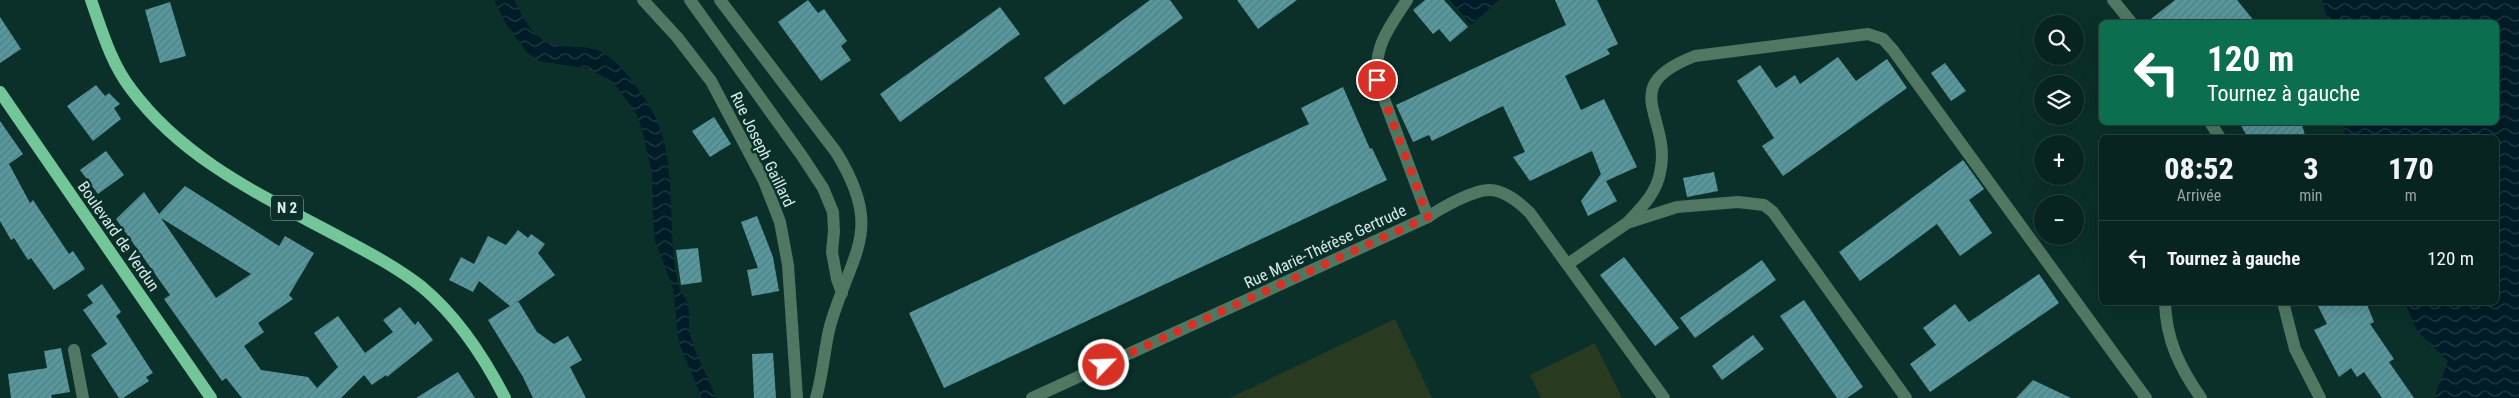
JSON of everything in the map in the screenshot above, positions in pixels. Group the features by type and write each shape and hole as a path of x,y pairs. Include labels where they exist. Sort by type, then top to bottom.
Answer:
{"main road":[{"name":"N 2","path":"91,0 112,59 130,88 155,119 191,152 223,173 391,265 422,287 449,313 469,338 505,398"},
{"name":"Boulevard de Verdun","path":"0,92 211,398"}],"street":[{"name":"Rue Joseph Gaillard","path":"643,0 677,37 711,81 764,181 780,222 788,265 798,398"},
{"path":"690,0 823,188 833,212 832,252 837,279 842,293"},
{"path":"720,0 790,89 852,178 860,204 863,223 860,242 830,326 816,398"},
{"path":"1407,0 1381,40 1376,64 1377,80 1428,217"},
{"path":"2113,0 2129,20"},
{"path":"1568,264 1626,223 1650,198 1660,173 1662,149 1650,96 1656,78 1678,63 1695,56 1868,34 1882,39 1893,50 2146,398"},
{"name":"Rue Marie-Thérèse Gertrude","path":"1032,398 1428,217 1445,205 1490,190 1514,198 1530,213 1664,398"},
{"path":"1626,223 1677,207 1738,202 1764,205 1773,212 1906,398"},
{"path":"2165,305 2166,325 2173,352 2201,398"},
{"path":"2284,305 2295,349 2320,398"},
{"path":"74,350 82,398"}],"green space":[{"path":"1395,319 1432,398 1230,398"},
{"path":"1595,343 1622,398 1541,398 1530,375"}],"water":[{"path":"494,0 514,0 531,29 551,44 583,47 605,54 626,74 649,105 659,126 669,170 672,239 678,284 687,301 690,334 694,346 716,398 702,398 679,343 673,288 655,241 652,173 637,115 618,88 604,77 589,69 539,61 528,54 506,24"},
{"path":"1450,0 1499,0 1471,25"},
{"path":"2322,0 2519,0 2519,398 2434,398 2448,361 2417,331 2406,305 2499,305 2499,135 2346,135 2343,125 2499,125 2499,20 2327,20"}],"building":[{"path":"808,0 818,13 824,9 847,41 841,46 851,60 821,81 778,22"},
{"path":"1150,0 1170,0 1183,18 1064,105 1044,78"},
{"path":"1237,0 1297,0 1258,29"},
{"path":"1425,0 1444,0 1468,27 1450,42 1439,29 1433,34 1413,10"},
{"path":"1555,0 1597,0 1618,44 1607,49 1610,54 1565,76 1581,110 1604,99 1637,167 1606,181 1617,201 1588,216 1581,201 1601,174 1592,151 1530,181 1513,157 1525,152 1503,106 1432,141 1429,135 1413,142 1396,105 1566,25"},
{"path":"2175,0 2237,0 2253,20 2150,20"},
{"path":"170,2 186,56 160,63 145,10"},
{"path":"1000,7 1020,34 900,122 880,94"},
{"path":"0,17 21,49 0,63"},
{"path":"1838,57 1856,81 1887,59 1907,88 1783,176 1762,146 1774,138 1737,81 1760,65 1776,88 1795,75 1800,84"},
{"path":"1945,63 1966,91 1951,101 1931,73"},
{"path":"96,85 105,96 109,93 120,104 114,108 121,119 93,141 67,106"},
{"path":"1343,87 1370,149 1372,148 1387,180 944,388 909,313 1309,124 1301,108"},
{"path":"714,117 731,144 710,157 692,131"},
{"path":"0,121 23,154 9,164 30,203 33,200 69,254 73,251 85,269 54,290 31,258 28,260 14,238 11,240 0,221"},
{"path":"2241,125 2302,125 2305,135 2246,135"},
{"path":"106,151 124,175 98,194 80,170"},
{"path":"1963,160 1984,189 1969,200 1992,233 1960,256 1937,224 1860,281 1839,252"},
{"path":"1714,172 1718,191 1687,197 1683,178"},
{"path":"185,186 279,246 285,236 314,253 289,295 293,299 258,323 264,332 244,346 261,370 308,377 317,388 338,367 314,333 338,316 365,353 393,332 383,320 400,307 415,325 418,321 433,340 387,377 386,375 372,385 364,375 341,398 242,398 226,378 222,381 164,299 170,295 116,219 144,192 159,214","holes":["161,218 251,274 216,298"]},
{"path":"757,216 773,257 779,291 752,296 747,270 758,268 741,222"},
{"path":"518,230 528,238 531,234 545,244 538,253 555,275 518,301 537,332 554,344 568,336 582,360 570,367 586,398 533,398 523,377 488,320 510,306 479,281 473,292 449,280 461,257 474,264 488,236 506,245"},
{"path":"698,248 702,282 681,285 676,250"},
{"path":"1624,257 1679,328 1655,346 1600,275"},
{"path":"1762,260 1776,280 1695,338 1680,318"},
{"path":"2039,274 2059,303 1930,392 1910,364 1936,345 1923,328 1955,304 1969,322"},
{"path":"102,284 121,312 116,316 153,373 146,377 149,381 123,398 119,398 91,355 107,344 83,310 93,303 87,295"},
{"path":"1804,300 1863,387 1847,398 1837,398 1780,316"},
{"path":"2318,305 2367,305 2374,322 2370,324 2394,359 2389,362 2414,398 2382,398 2364,372 2357,377 2351,368 2339,377 2314,330 2327,324"},
{"path":"1753,335 1764,349 1722,380 1712,366"},
{"path":"61,348 70,392 51,395 52,398 11,398 8,374 47,368 44,351"},
{"path":"773,353 776,398 754,398 752,354"},
{"path":"458,372 475,398 416,398"},
{"path":"2033,380 2071,398 2016,398"}],"route":[{"path":"1104,365 1428,217 1377,80"}]}
